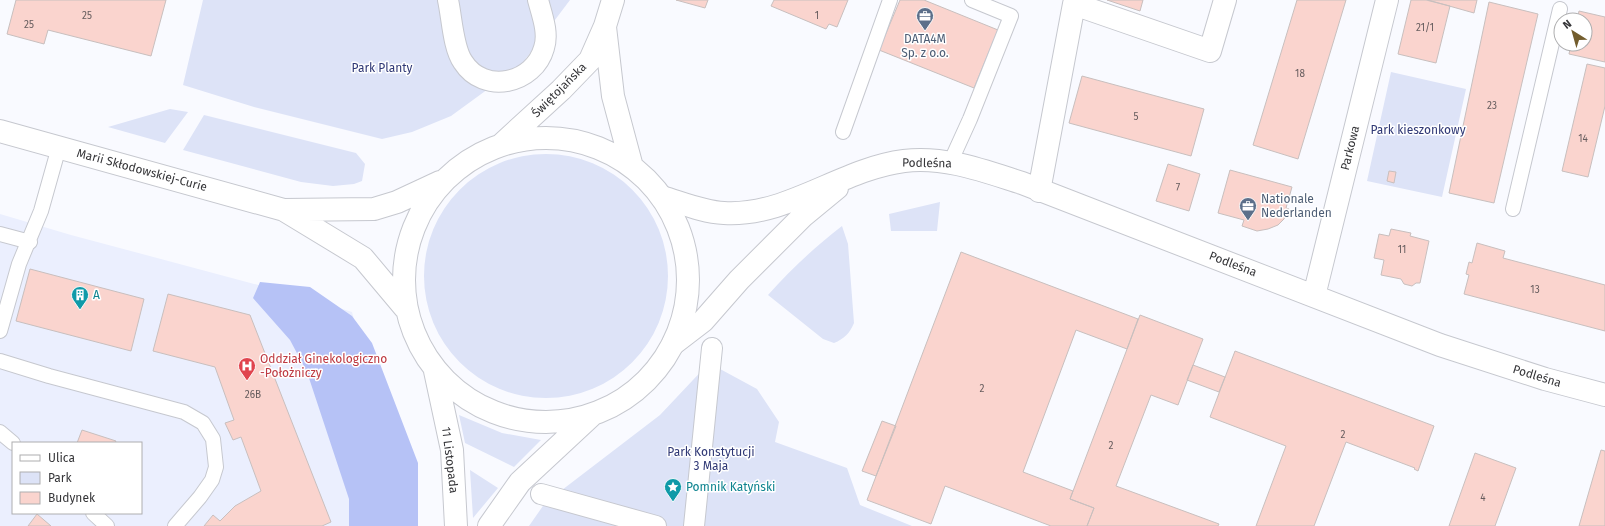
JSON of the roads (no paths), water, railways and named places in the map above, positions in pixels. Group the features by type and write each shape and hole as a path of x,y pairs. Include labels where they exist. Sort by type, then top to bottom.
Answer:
{"street":[{"path":"448,0 457,48 463,62 473,73 484,80 493,82 507,82 526,75 538,63 544,48 546,37 538,0"},
{"name":"Świętojańska","path":"501,145 561,90 590,60 605,26 613,0"},
{"path":"1039,191 1074,4 1210,51 1225,0"},
{"name":"Parkowa","path":"1314,296 1387,0"},
{"name":"Świętojańska","path":"605,26 612,96 632,167"},
{"name":"Marii Skłodowskiej-Curie","path":"0,132 284,210 363,258 405,308"},
{"path":"535,138 570,140 603,149 632,167 662,197 677,224 686,255 688,286 685,310 673,344 658,368 639,388 616,404 591,416 548,423 506,418 467,400 435,371 416,342 405,308 403,274 408,240 422,209 443,181 470,159 501,145 535,138"},
{"name":"Podleśna","path":"662,197 704,210 724,213 752,211 780,205 857,172 880,165 905,161 950,163 968,166 1022,183 1039,191 1440,345 1545,379 1605,395"},
{"name":"Podleśna","path":"673,344 703,321 739,280 803,216 857,172"},
{"name":"Marii Skłodowskiej-Curie","path":"284,210 374,209 397,202 443,181"},
{"path":"694,526 712,348"},
{"name":"11 Listopada","path":"435,371 452,450 456,526"},
{"path":"489,526 520,482 591,416"},
{"path":"541,494 656,526"}],"lane":[{"path":"843,132 860,83 864,77 890,0"},
{"path":"950,163 968,125 1011,16 972,0"},
{"path":"1513,210 1560,9"},
{"path":"0,331 19,264 30,242 41,212 59,147"},
{"path":"0,234 30,242"},
{"path":"0,361 49,376 184,412 203,423 213,439 216,467 212,480 200,497 175,526"},
{"path":"0,432 12,442"},
{"path":"93,514 107,526"}],"place":[{"name":"DATA4M Sp. z o.o.","path":"925,31"},
{"name":"Nationale Nederlanden","path":"1248,221"},
{"name":"A","path":"80,310"},
{"name":"Oddział Ginekologiczno -Położniczy","path":"247,381"},
{"name":"Pomnik Katyński","path":"673,502"}],"park label":[{"name":"Park Planty","path":"382,68"},
{"name":"Park kieszonkowy","path":"1418,130"},
{"name":"Park Konstytucji 3 Maja","path":"711,459"}]}
